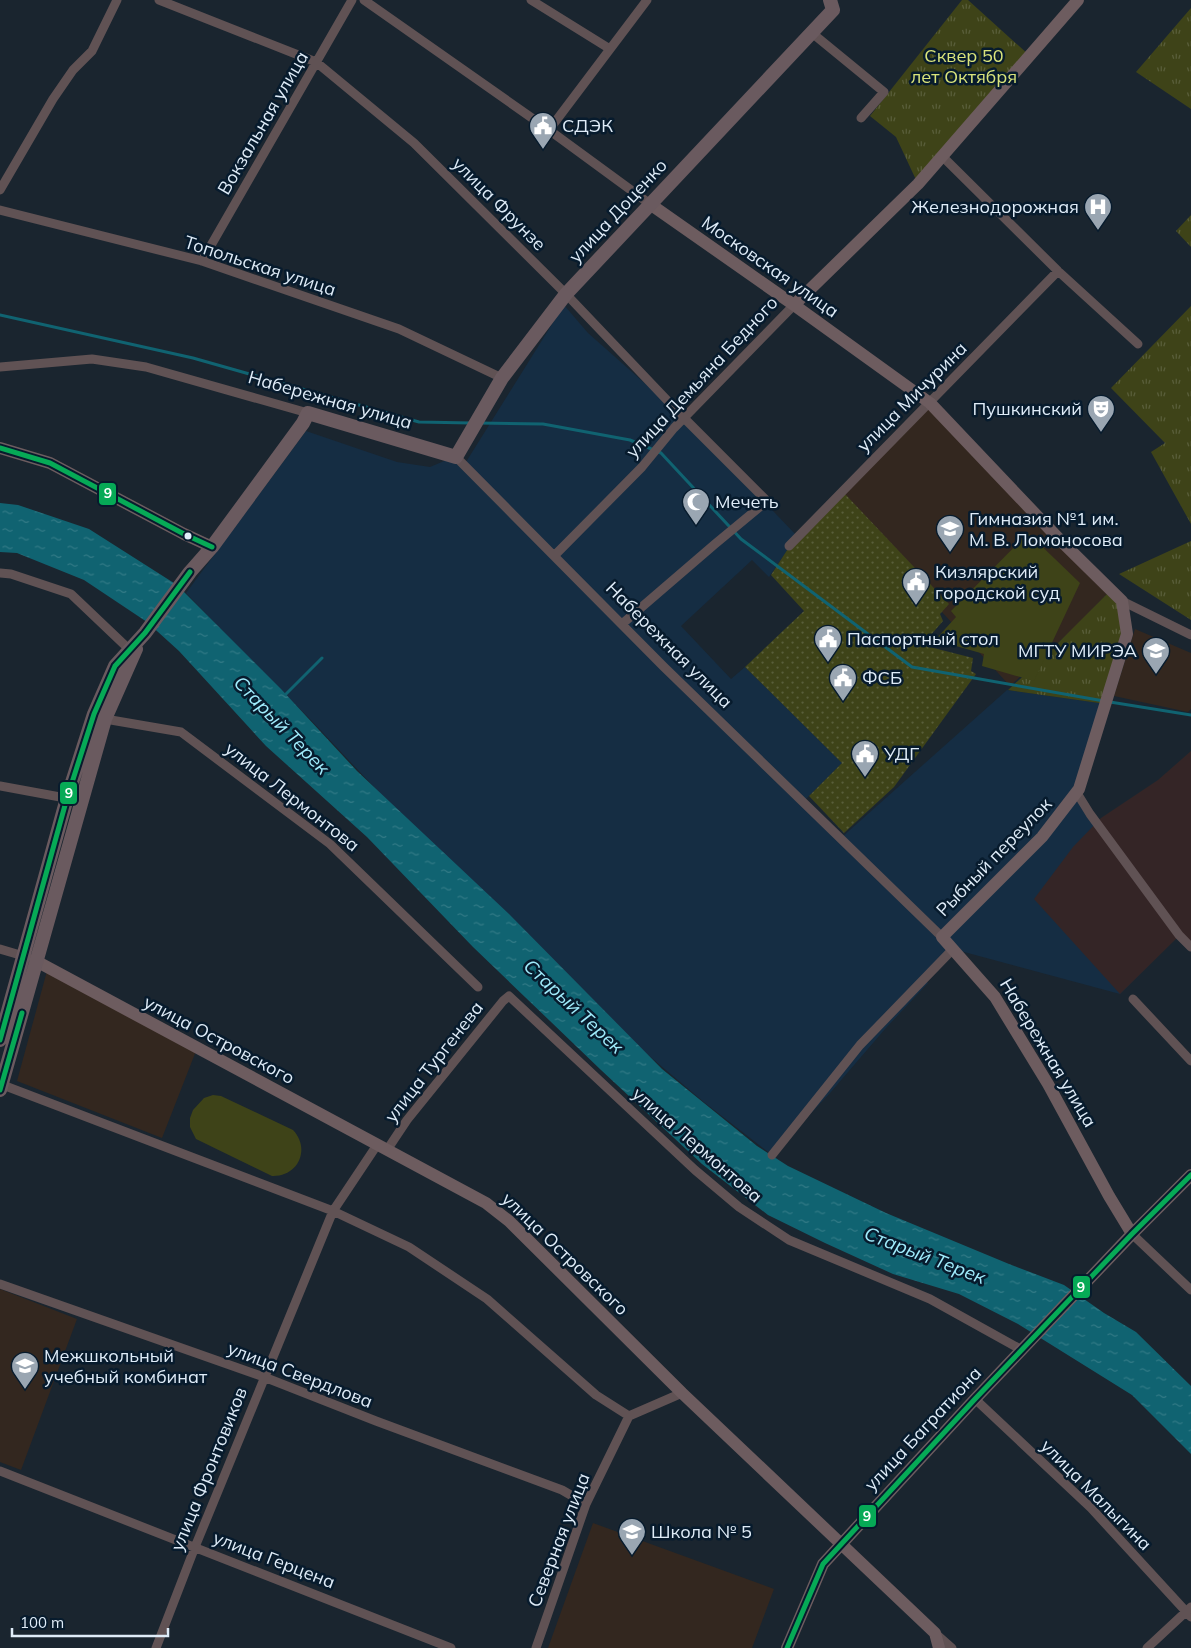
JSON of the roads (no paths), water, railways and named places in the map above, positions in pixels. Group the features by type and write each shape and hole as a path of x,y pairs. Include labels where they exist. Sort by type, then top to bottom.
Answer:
{"main road":[{"name":"улица Доценко","path":"456,457 502,378 566,294 812,33 832,5"},
{"name":"Набережная улица","path":"308,413 456,457"},
{"path":"74,799 132,652 190,572 212,547 303,423 308,413"},
{"path":"1,1086 30,958 74,799 94,714 115,666 132,652"},
{"path":"0,1040 30,958"}],"street":[{"path":"0,190 58,92 73,70 92,51 117,0"},
{"name":"улица Фрунзе","path":"159,0 316,62 414,143 566,294 684,418 767,501 622,624"},
{"name":"Вокзальная улица","path":"202,261 352,0"},
{"name":"Московская улица","path":"364,0 930,403 1060,540 1122,601"},
{"path":"531,0 610,49"},
{"path":"549,130 647,0"},
{"name":"улица Демьяна Бедного","path":"554,556 642,467 684,418 794,305 918,184 1078,0"},
{"path":"812,33 884,92 861,118"},
{"path":"942,156 1058,271 1138,344"},
{"name":"Топольская улица","path":"0,210 202,261 399,329 502,378"},
{"name":"улица Мичурина","path":"789,546 1058,271"},
{"name":"Набережная улица","path":"0,367 92,359 146,367 308,413"},
{"path":"0,448 50,463 212,547"},
{"name":"Набережная улица","path":"456,457 622,624 942,937 995,997 1048,1084 1109,1196 1132,1234"},
{"path":"0,572 12,574 71,594 132,652"},
{"path":"1122,601 1191,635"},
{"name":"Рыбный переулок","path":"942,937 1042,837 1080,789 1127,634 1122,601"},
{"name":"улица Лермонтова","path":"105,719 181,732 330,844 478,987"},
{"path":"0,786 74,799"},
{"path":"1077,792 1090,814 1179,935 1191,947"},
{"name":"улица Островского","path":"0,949 30,958 486,1203 509,1221 682,1392 952,1648"},
{"path":"772,1155 860,1044 953,949"},
{"name":"улица Лермонтова","path":"509,996 695,1170 739,1207 789,1240 930,1299 1026,1345"},
{"name":"улица Тургенева","path":"382,1147 407,1120 509,996"},
{"path":"1133,999 1191,1061"},
{"path":"1,1086 333,1211 409,1248 487,1299 596,1395 629,1416 682,1392"},
{"name":"улица Фронтовиков","path":"156,1648 195,1547 333,1211 382,1147"},
{"path":"1191,1175 1132,1234 1191,1290"},
{"name":"улица Багратиона","path":"787,1648 823,1564 975,1399 1132,1234"},
{"name":"улица Свердлова","path":"0,1284 264,1377 562,1490 586,1504"},
{"name":"улица Малыгина","path":"975,1399 1091,1508 1189,1612"},
{"name":"Северная улица","path":"536,1648 586,1504 629,1416"},
{"name":"улица Герцена","path":"0,1471 452,1648"},
{"path":"1148,1648 1189,1612"},
{"path":"935,1633 939,1648"}],"water":[{"name":"Старый Терек","path":"0,503 18,505 89,529 177,585 281,689 357,771 509,914 662,1069 757,1146 788,1166 886,1213 1064,1285 1104,1313 1136,1332 1191,1386 1191,1454 1132,1395 1018,1324 959,1294 893,1274 768,1215 702,1164 473,947 367,837 266,746 179,651 147,622 84,580 17,553 0,552"}],"waterway":[{"path":"0,315 193,358 419,422 471,423"},
{"path":"479,423 543,424 630,440 661,453 741,539 912,667 1104,701"},
{"path":"286,694 322,658"},
{"path":"1110,702 1191,715"}],"place":[{"name":"СДЭК","path":"543,150"},
{"name":"Железнодорожная","path":"1098,231"},
{"name":"Пушкинский","path":"1101,433"},
{"name":"Мечеть","path":"696,526"},
{"name":"Гимназия №1 им. М. В. Ломоносова","path":"950,553"},
{"name":"Кизлярский городской суд","path":"916,606"},
{"name":"Паспортный стол","path":"828,663"},
{"name":"МГТУ МИРЭА","path":"1156,675"},
{"name":"ФСБ","path":"843,702"},
{"name":"УДГ","path":"865,778"},
{"name":"Межшкольный учебный комбинат","path":"25,1390"},
{"name":"Школа № 5","path":"632,1556"}],"park label":[{"name":"Сквер 50 лет Октября","path":"964,66"}]}
